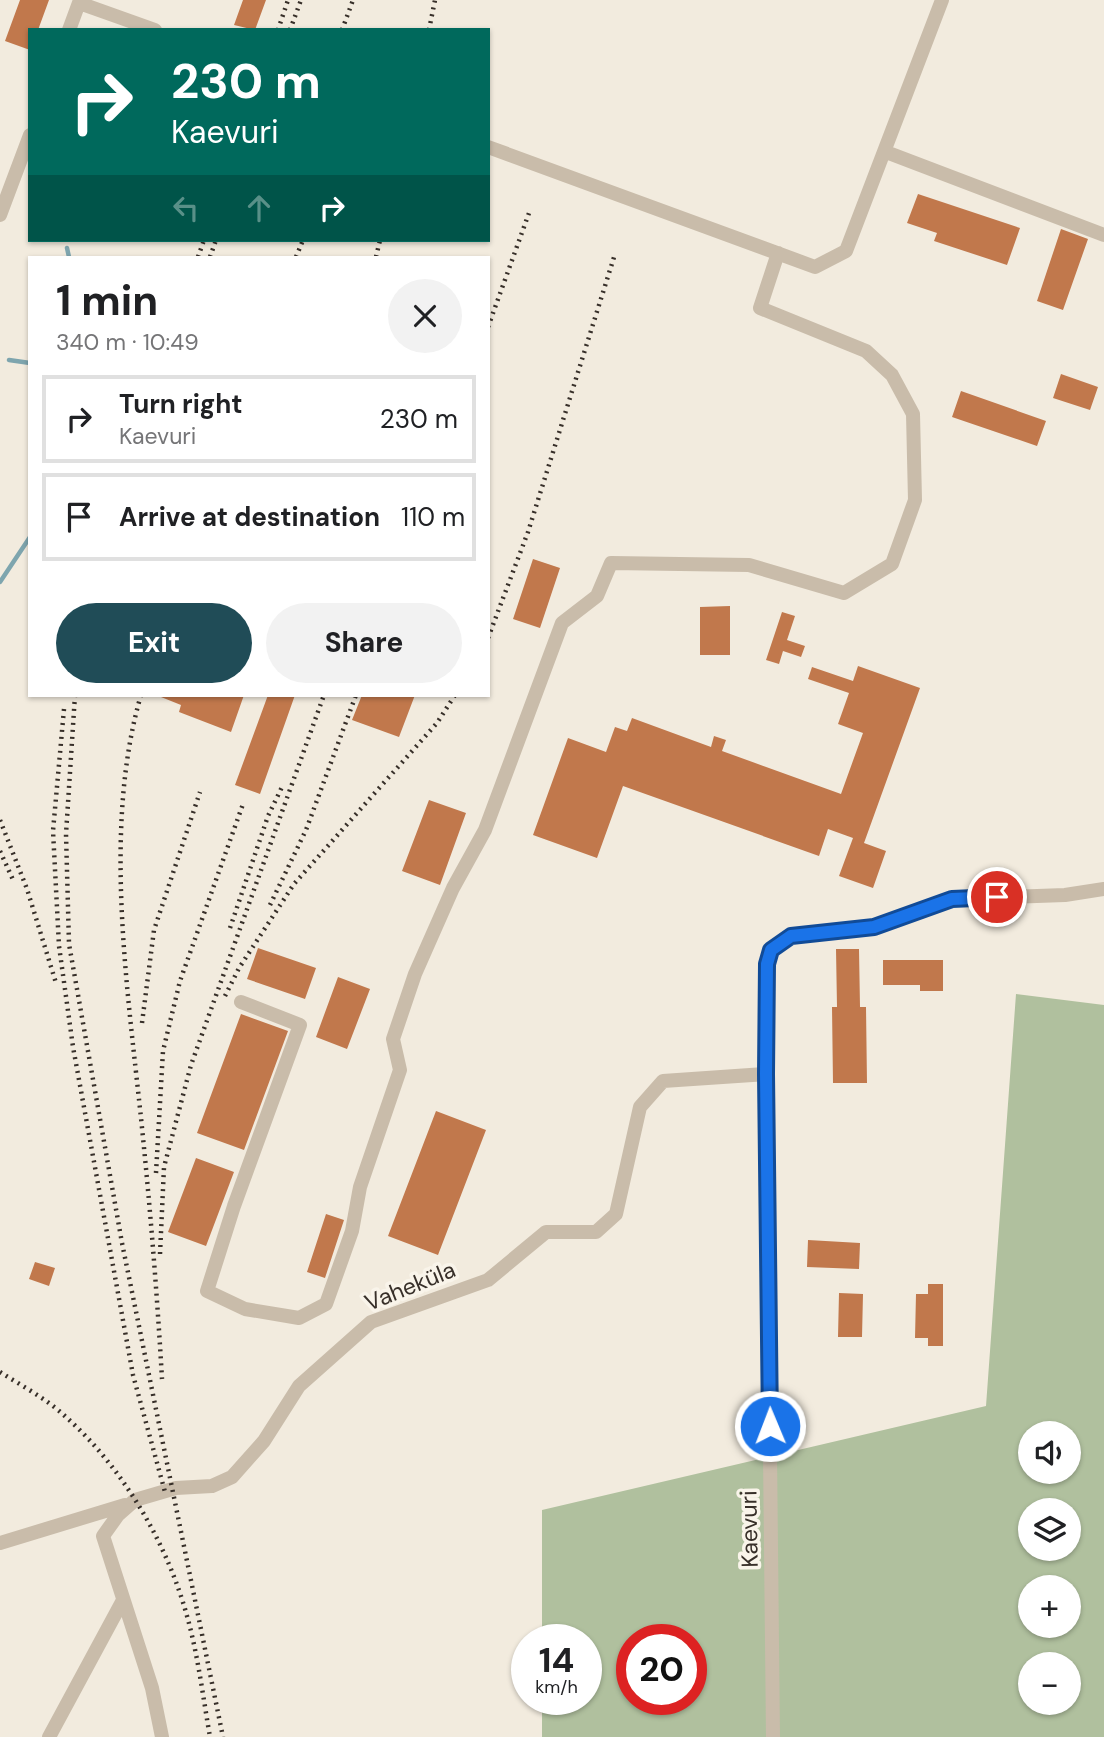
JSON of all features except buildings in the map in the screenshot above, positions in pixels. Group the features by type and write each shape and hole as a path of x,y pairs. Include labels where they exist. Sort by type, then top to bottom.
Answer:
{"street":[{"path":"490,147 816,267 846,251 942,0"},
{"path":"70,28 80,1 150,28"},
{"path":"0,215 25,164 28,147"},
{"path":"886,152 1104,235"},
{"path":"241,1002 300,1025 234,1206 207,1291 245,1308 299,1318 326,1304 339,1272 352,1231 360,1187 400,1070 393,1039 415,974 453,888 485,830 562,623 597,596 611,564 750,565 844,593 892,564 915,499 913,414 892,375 866,351 760,308 778,253"},
{"name":"Kaevuri","path":"773,1737 766,1074 767,964 771,950 791,936 874,927 952,899 1065,895 1104,889"},
{"name":"Vaheküla","path":"123,1600 103,1536 118,1514 130,1504 173,1489 212,1486 232,1477 264,1441 299,1386 371,1322 488,1280 546,1233 596,1232 616,1214 640,1107 663,1081 766,1074"},
{"path":"0,1543 130,1504"},
{"path":"50,1737 123,1600"},
{"path":"123,1600 152,1688 162,1737"}],"green space":[{"path":"1016,994 1104,1005 1104,1737 542,1737 542,1715 602,1715 602,1624 542,1624 542,1510 986,1406"}],"waterway":[{"path":"67,248 69,256"},
{"path":"9,360 28,363"},
{"path":"0,582 28,540"}],"railway":[{"path":"279,28 288,0"},
{"path":"291,28 301,0"},
{"path":"343,28 353,0"},
{"path":"429,28 435,0"},
{"path":"490,321 529,213"},
{"path":"198,256 203,242"},
{"path":"210,256 215,242"},
{"path":"296,256 302,242"},
{"path":"376,256 380,242"},
{"path":"490,633 528,532 615,254"},
{"path":"75,697 66,834 69,944 122,1243 223,1737"},
{"path":"141,697 123,797 122,905 162,1379"},
{"path":"160,1254 164,1167 191,1065 323,697"},
{"path":"270,905 306,830 355,697"},
{"path":"225,996 239,968 294,884 437,723 454,697"},
{"path":"64,709 53,831 59,946 73,1047 133,1375 165,1492"},
{"path":"230,928 268,816 282,787"},
{"path":"142,1023 154,930 200,792"},
{"path":"156,1173 163,1051 180,981 243,804"},
{"path":"0,820 27,889 56,983"},
{"path":"0,851 14,882"},
{"path":"0,1372 59,1410 87,1437 124,1483 155,1534 168,1561 187,1616 210,1737"}],"route":[{"path":"770,1426 766,1074 767,964 771,950 791,936 874,927 952,899 997,897"}]}
